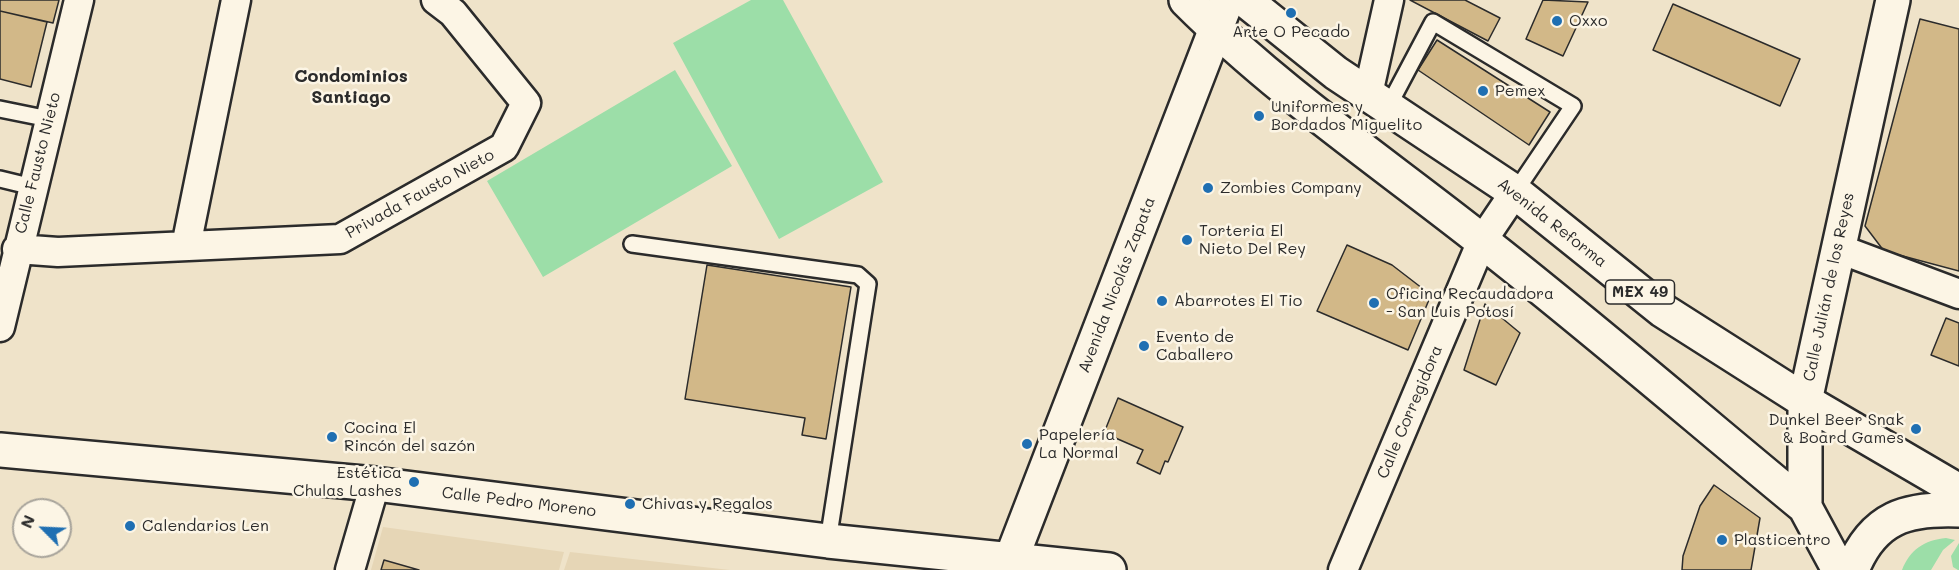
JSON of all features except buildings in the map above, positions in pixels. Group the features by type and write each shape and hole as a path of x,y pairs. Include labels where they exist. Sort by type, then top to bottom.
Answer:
{"main road":[{"path":"1186,0 1215,30 1336,132 1482,241 1805,507"},
{"name":"Avenida Nicolás Zapata","path":"1009,566 1227,0"},
{"name":"Avenida Reforma","path":"1245,0 1336,73 1515,192 1662,310 1805,401 1959,491"},
{"name":"Calle Julián de los Reyes","path":"1839,570 1805,507 1805,401 1893,0"},
{"name":"Calle Pedro Moreno","path":"0,450 375,484 1009,566 1109,570"},
{"path":"1852,570 1858,554 1894,517 1926,509 1959,510"}],"street":[{"name":"Calle Fausto Nieto","path":"0,327 79,0"},
{"path":"186,246 236,0"},
{"name":"Privada Fausto Nieto","path":"17,249 58,252 340,239 504,147 526,103 453,13 436,0"},
{"path":"1378,101 1389,0"},
{"name":"Calle Corregidora","path":"1343,570 1482,241 1515,192"},
{"path":"1837,248 1959,294"},
{"path":"350,570 375,484"}],"lane":[{"path":"1378,101 1433,22 1572,106 1515,192"},
{"path":"0,109 49,119"},
{"path":"0,179 33,187"},
{"path":"632,244 858,275 868,284 828,542"}],"shaded area":[{"path":"383,527 564,552 559,570 371,570"},
{"path":"570,552 730,570 564,570"}],"green space":[{"path":"751,0 783,0 883,182 779,239 673,43"},
{"path":"675,70 732,166 543,277 487,181"},
{"path":"1946,538 1955,540 1943,550 1931,570 1902,570 1909,557 1919,547 1931,541"},
{"path":"1959,543 1958,570 1953,567 1951,556"}],"place":[{"name":"Arte O Pecado","path":"1291,13"},
{"name":"Oxxo","path":"1557,21"},
{"name":"Pemex","path":"1483,91"},
{"name":"Uniformes y Bordados Miguelito","path":"1259,116"},
{"name":"Zombies Company","path":"1208,188"},
{"name":"Torteria El Nieto Del Rey","path":"1187,240"},
{"name":"Abarrotes El Tio","path":"1162,301"},
{"name":"Oficina Recaudadora - San Luis Potosí","path":"1374,303"},
{"name":"Evento de Caballero","path":"1144,346"},
{"name":"Dunkel Beer Snak & Board Games","path":"1916,429"},
{"name":"Cocina El Rincón del sazón","path":"332,437"},
{"name":"Papelería La Normal","path":"1027,444"},
{"name":"Estética Chulas Lashes","path":"414,482"},
{"name":"Chivas y Regalos","path":"630,504"},
{"name":"Calendarios Len","path":"130,526"},
{"name":"Plasticentro","path":"1722,540"}],"district":[{"name":"Condominios Santiago","path":"351,86"}]}
